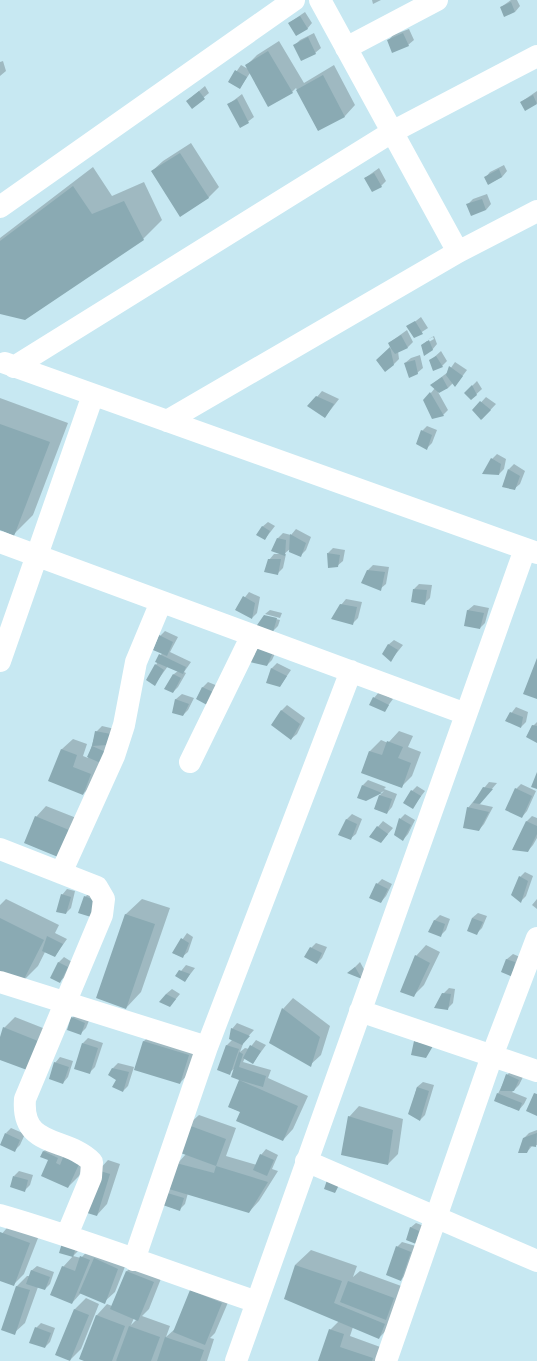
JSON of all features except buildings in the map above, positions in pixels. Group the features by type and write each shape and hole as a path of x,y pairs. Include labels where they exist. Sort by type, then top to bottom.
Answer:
{"street":[{"path":"0,207 294,0"},
{"path":"320,0 458,252"},
{"path":"346,48 437,0"},
{"path":"7,364 392,132 537,56"},
{"path":"168,421 458,252 537,210"},
{"path":"7,364 531,551 466,714 236,1361"},
{"path":"0,661 93,395"},
{"path":"0,542 466,714"},
{"path":"61,873 114,756 124,725 136,662 161,602"},
{"path":"190,762 252,636"},
{"path":"134,1260 207,1047 351,671"},
{"path":"0,849 97,888 104,898 102,915 25,1099 24,1110 28,1124 38,1136 86,1155 92,1162 91,1177 67,1235"},
{"path":"386,1361 492,1056 537,938"},
{"path":"2,988 65,1002 207,1047"},
{"path":"360,1011 537,1071"},
{"path":"306,1161 537,1261"},
{"path":"0,1215 67,1235 134,1260 257,1302"}]}
